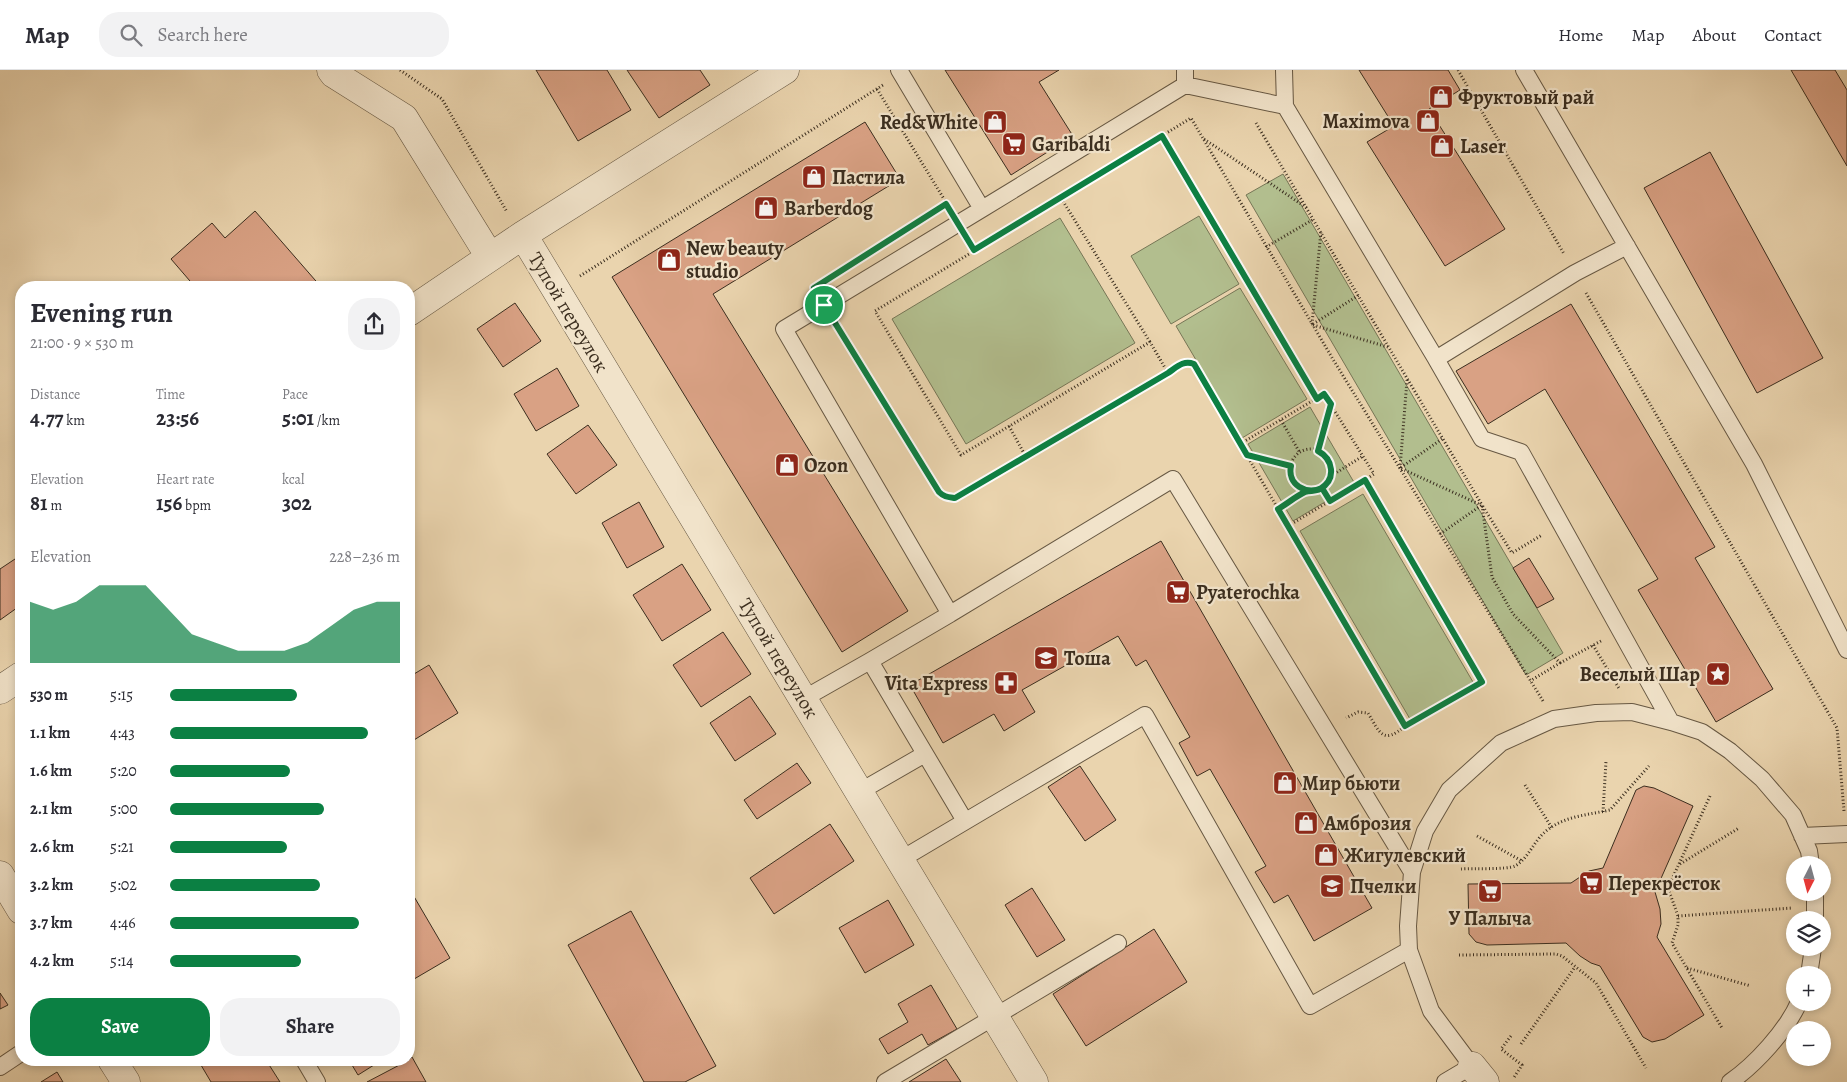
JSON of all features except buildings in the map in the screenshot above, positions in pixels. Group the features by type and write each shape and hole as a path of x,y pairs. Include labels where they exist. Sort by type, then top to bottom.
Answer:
{"street":[{"path":"332,70 334,74 404,118 490,257"},
{"path":"415,308 522,236 785,70"},
{"name":"Тупой переулок","path":"522,236 1034,1082"},
{"path":"0,690 15,680"},
{"path":"0,875 15,900"},
{"path":"116,1066 126,1082"}],"lane":[{"path":"1284,70 1285,106 1482,439 1521,452 1671,722"},
{"path":"1524,70 1754,464 1847,650"},
{"path":"900,72 982,209"},
{"path":"950,614 784,329 982,209 1185,77 1240,97 1285,106"},
{"path":"1436,359 1575,273 1627,246"},
{"path":"803,699 950,614 1173,479 1412,872"},
{"path":"870,661 965,821"},
{"path":"1482,1077 1430,1011 1409,950 1408,926 1412,872 1425,831 1449,790 1501,743 1554,719 1596,713 1632,712 1702,732 1730,751 1762,779 1793,815 1810,856"},
{"path":"900,860 1145,715 1310,1006 1409,950"},
{"path":"859,792 925,754"},
{"path":"1802,836 1847,834"},
{"path":"885,1082 1118,943"},
{"path":"1730,1082 1768,1048 1795,1011"},
{"path":"0,1067 15,1057"},
{"path":"308,1066 317,1082"},
{"path":"1444,1082 1482,1077"}],"path":[{"path":"400,70 442,99 522,236"},
{"path":"1458,70 1566,258"},
{"path":"557,291 877,89 900,72"},
{"path":"877,89 974,250"},
{"path":"1240,97 1321,230 1442,439 1512,553 1561,524"},
{"path":"1150,342 961,454 875,311 1191,118 1312,324 1554,719"},
{"path":"1162,136 1317,399"},
{"path":"1202,137 1308,209"},
{"path":"1061,198 1168,373"},
{"path":"1266,247 1314,219"},
{"path":"1312,324 1321,230"},
{"path":"1584,290 1837,728 1845,814"},
{"path":"1312,324 1358,295"},
{"path":"824,305 939,492 944,496 955,498 1183,363 1194,364 1405,726"},
{"path":"1312,324 1389,347"},
{"path":"1400,468 1407,379"},
{"path":"1240,444 1324,394 1374,474 1288,526"},
{"path":"1318,451 1331,404"},
{"path":"1281,420 1300,453"},
{"path":"1009,426 1026,456"},
{"path":"1400,468 1442,439"},
{"path":"1310,449 1318,451 1325,455 1329,461 1331,476 1328,483 1322,488 1315,491 1307,491 1294,483 1291,476 1292,461 1300,453 1310,449"},
{"path":"1247,455 1291,466"},
{"path":"1331,476 1363,456"},
{"path":"1400,468 1482,505"},
{"path":"1365,480 1482,682 1405,726 1394,735 1389,736 1380,732 1368,713"},
{"path":"1322,488 1330,501"},
{"path":"1278,509 1307,491"},
{"path":"1440,534 1482,505"},
{"path":"1482,505 1492,577 1513,614 1560,663"},
{"path":"1530,681 1620,630"},
{"path":"1593,645 1632,712"},
{"path":"1603,812 1606,761"},
{"path":"1461,869 1513,867 1522,861 1546,831 1572,818 1610,810 1648,766"},
{"path":"1525,785 1552,828"},
{"path":"1710,796 1668,888 1678,916 1678,925 1672,943 1722,1028"},
{"path":"1678,865 1739,828"},
{"path":"1477,836 1522,861"},
{"path":"1678,916 1800,908"},
{"path":"1459,955 1556,954 1562,956 1596,982 1646,1068"},
{"path":"1521,1044 1575,967"},
{"path":"1686,968 1751,986"},
{"path":"1511,1036 1501,1049 1522,1065 1515,1076"}],"green space":[{"path":"1283,174 1563,653 1526,675 1246,195"},
{"path":"1199,216 1239,284 1171,324 1131,256"},
{"path":"1060,218 1135,343 966,444 892,319"},
{"path":"1240,288 1307,399 1242,438 1176,326"},
{"path":"1310,407 1355,484 1293,521 1248,444"},
{"path":"1363,494 1473,682 1410,719 1300,531"}],"place":[{"name":"Фруктовый рай","path":"1441,97"},
{"name":"Maximova","path":"1428,121"},
{"name":"Red&White","path":"995,122"},
{"name":"Garibaldi","path":"1014,144"},
{"name":"Laser","path":"1442,146"},
{"name":"Пастила","path":"814,177"},
{"name":"Barberdog","path":"766,208"},
{"name":"New beauty studio","path":"669,260"},
{"name":"Ozon","path":"787,465"},
{"name":"Pyaterochka","path":"1178,592"},
{"name":"Тоша","path":"1046,658"},
{"name":"Веселый Шар","path":"1718,674"},
{"name":"Vita Express","path":"1006,683"},
{"name":"Мир бьюти","path":"1285,783"},
{"name":"Амброзия","path":"1306,823"},
{"name":"Жигулевский","path":"1326,855"},
{"name":"Перекрёсток","path":"1591,883"},
{"name":"Пчелки","path":"1332,886"},
{"name":"У Палыча","path":"1490,891"}],"route":[{"path":"824,305 814,288 946,204 974,250 1162,136 1317,399 1324,394 1331,404 1318,451 1325,455 1329,461 1331,476 1328,483 1315,491 1307,491 1278,509 1405,726 1482,682 1365,480 1330,501 1322,488 1315,491 1307,491 1294,483 1291,476 1291,466 1247,455 1194,364 1183,363 955,498 949,498 939,492 824,305"}]}
